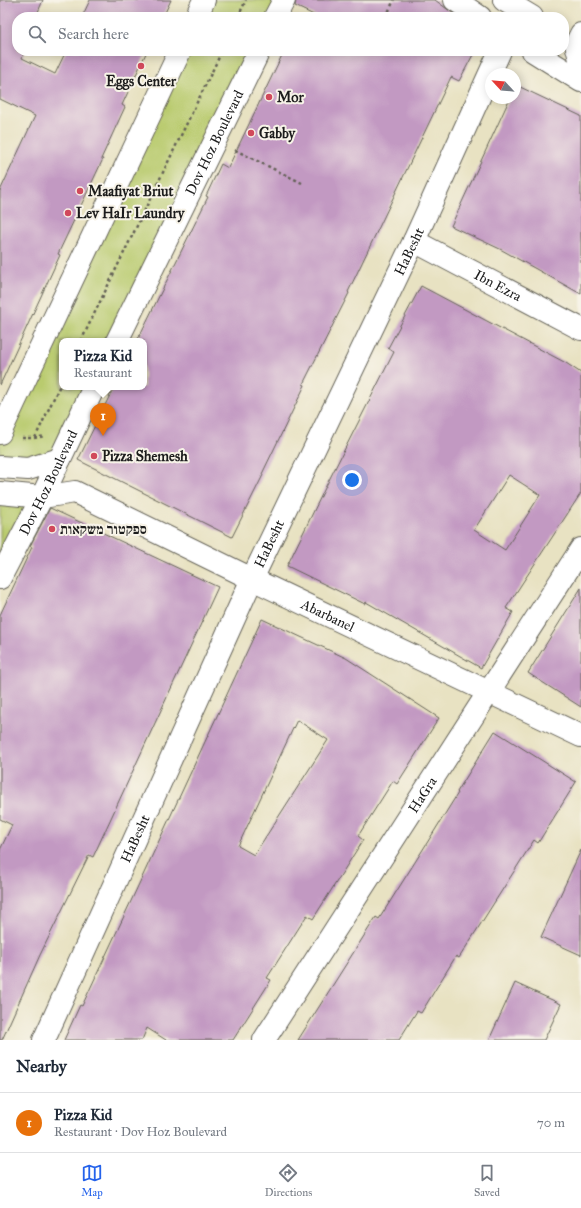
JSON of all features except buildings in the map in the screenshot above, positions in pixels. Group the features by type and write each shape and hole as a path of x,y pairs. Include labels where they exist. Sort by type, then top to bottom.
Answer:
{"street":[{"path":"198,12 204,0"},
{"path":"278,12 284,0"},
{"path":"455,0 473,12"},
{"path":"498,0 501,12"},
{"path":"504,0 524,12"},
{"path":"10,435 178,56"},
{"name":"Dov Hoz Boulevard","path":"118,338 257,56"},
{"name":"HaBesht","path":"44,1040 252,579 414,241 498,56"},
{"path":"541,56 581,81"},
{"name":"Ibn Ezra","path":"414,241 581,329"},
{"name":"Dov Hoz Boulevard","path":"0,578 42,497 93,390"},
{"path":"0,467 28,469 60,459 75,492 42,497 0,493"},
{"name":"Abarbanel","path":"75,492 252,579 581,736"},
{"name":"HaGra","path":"264,1040 581,549"}],"path":[{"path":"240,12 246,0"},
{"path":"388,12 394,0"},
{"path":"83,338 220,56"},
{"path":"235,150 302,183"},
{"path":"34,438 59,387"},
{"path":"10,435 34,438 73,430"}],"green space":[{"path":"204,0 284,0 278,12 198,12"},
{"path":"178,56 257,56 118,338 59,338 59,390 93,390 60,459 0,467 0,433"},
{"path":"0,493 42,497 0,578"}],"place":[{"name":"Eggs Center","path":"141,66"},
{"name":"Mor","path":"269,97"},
{"name":"Gabby","path":"251,133"},
{"name":"Maafiyat Briut","path":"80,191"},
{"name":"Lev HaIr Laundry","path":"68,213"},
{"name":"Pizza Kid","path":"103,436"},
{"name":"Pizza Shemesh","path":"94,456"},
{"name":"ספקטור משקאות","path":"52,529"}]}
